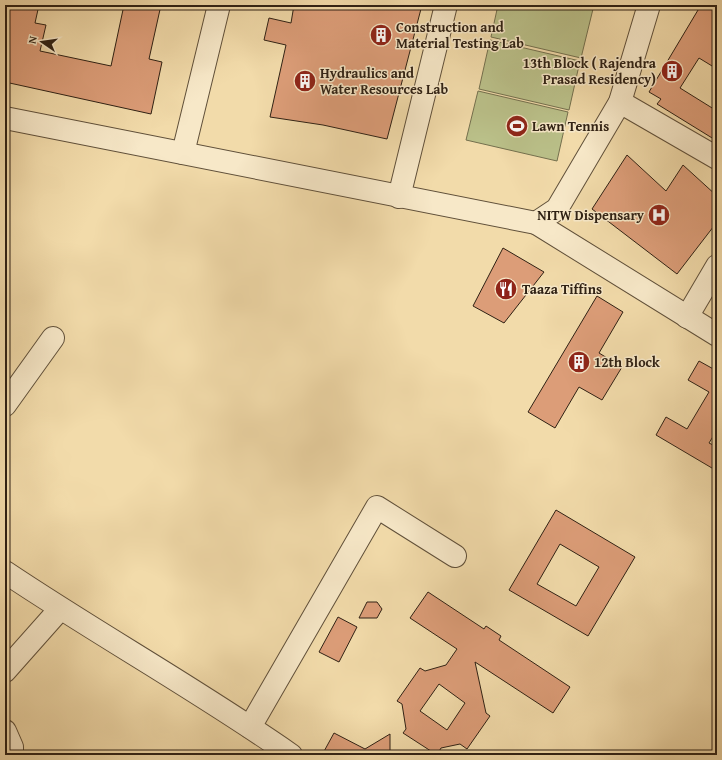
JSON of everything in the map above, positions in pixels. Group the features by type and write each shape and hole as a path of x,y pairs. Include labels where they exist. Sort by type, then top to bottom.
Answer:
{"street":[{"path":"183,153 219,5"},
{"path":"399,197 446,5"},
{"path":"536,223 557,209 620,102 649,5"},
{"path":"620,102 717,158"},
{"path":"5,118 536,223 717,335"},
{"path":"687,317 717,266"},
{"path":"5,405 53,338"},
{"path":"250,727 377,508 455,556"},
{"path":"5,572 60,609 250,727 290,755"},
{"path":"5,671 60,609"},
{"path":"5,731 12,747 12,755"}],"green space":[{"path":"498,5 578,5 593,9 581,58 491,37"},
{"name":"Lawn Tennis","path":"490,40 580,61 569,110 479,89"},
{"name":"Lawn Tennis","path":"478,91 568,112 557,161 466,140"}],"building":[{"path":"5,5 39,5 35,23 46,25 40,51 111,66 124,5 161,5 149,59 162,62 151,114 5,82"},
{"path":"294,5 422,5 387,139 323,125 270,117 286,45 264,40 269,18 291,23"},
{"name":"13th Block ( Rajendra Prasad Residency)","path":"701,5 717,5 717,69 699,58 680,88 717,111 717,141 657,104 661,99 649,92"},
{"name":"NITW Dispensary","path":"627,155 666,191 683,165 717,196 717,222 677,274 592,209"},
{"name":"Taaza Tiffins","path":"503,248 544,272 504,323 473,306"},
{"name":"12th Block","path":"597,296 623,312 599,353 622,367 602,400 579,387 555,428 528,412"},
{"path":"699,361 717,371 717,430 709,443 717,447 717,471 656,435 666,417 687,429 709,392 688,380"},
{"path":"556,510 635,557 588,636 509,590","holes":["560,544 599,567 576,606 537,584"]},
{"path":"428,592 484,629 486,626 501,636 499,640 570,687 553,713 475,662 486,713 490,716 467,749 460,744 441,748 437,755 403,733 406,729 402,704 397,701 420,668 425,671 446,665 457,649 410,618","holes":["439,684 465,703 447,730 420,711"]},
{"path":"367,602 377,602 382,609 377,618 359,618"},
{"path":"338,617 357,627 339,662 319,652"},
{"path":"334,733 365,749 390,734 390,755 322,755"}],"place":[{"name":"Construction and Material Testing Lab","path":"381,35"},
{"name":"13th Block ( Rajendra Prasad Residency)","path":"672,71"},
{"name":"Hydraulics and Water Resources Lab","path":"305,81"},
{"name":"Lawn Tennis","path":"517,126"},
{"name":"NITW Dispensary","path":"659,215"},
{"name":"Taaza Tiffins","path":"506,289"},
{"name":"12th Block","path":"579,362"}]}
